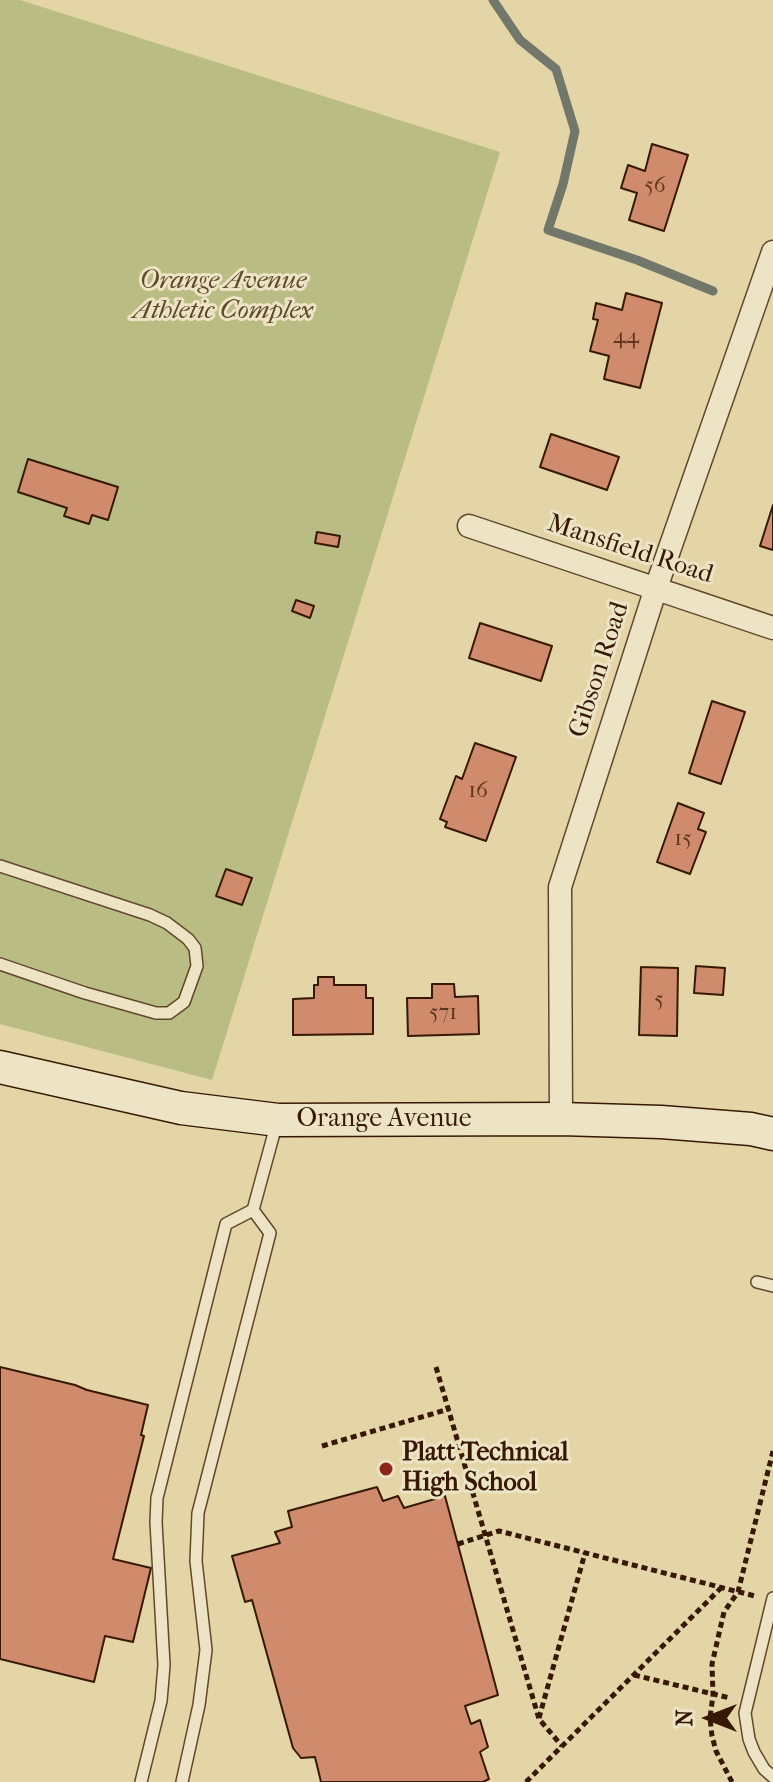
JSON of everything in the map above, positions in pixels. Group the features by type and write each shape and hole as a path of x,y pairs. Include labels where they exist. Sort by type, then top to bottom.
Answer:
{"main road":[{"name":"Orange Avenue","path":"0,1067 181,1108 278,1120 561,1119 661,1122 751,1129 773,1134"}],"street":[{"name":"Gibson Road","path":"561,1119 560,887 656,588 773,252"},
{"name":"Mansfield Road","path":"469,526 773,628"}],"lane":[{"path":"0,866 167,923 195,948 197,966 184,1002 169,1013 156,1013 0,964"},
{"path":"141,1782 161,1701 164,1665 157,1498 226,1224 253,1210 278,1120"},
{"path":"182,1782 199,1705 206,1650 196,1561 198,1513 270,1233 253,1210"},
{"path":"757,1282 773,1286"},
{"path":"773,1598 745,1713 754,1752 773,1777"}],"path":[{"path":"436,1367 539,1719 562,1746"},
{"path":"322,1446 449,1409"},
{"path":"732,1782 712,1736 712,1664 724,1612 738,1592 773,1451"},
{"path":"458,1544 499,1531 756,1596"},
{"path":"539,1719 585,1553"},
{"path":"526,1782 722,1587"},
{"path":"634,1675 731,1699"}],"green space":[{"name":"Orange Avenue Athletic Complex","path":"0,0 20,0 500,152 212,1080 0,1024"}],"building":[{"path":"652,144 688,155 664,231 629,220 637,193 621,188 628,165 645,171"},
{"path":"626,293 662,303 640,388 604,379 609,356 590,351 598,320 593,319 596,303 622,310"},
{"path":"551,434 619,457 607,490 540,467"},
{"path":"28,459 118,487 108,520 92,515 89,524 64,516 67,508 18,492"},
{"path":"773,505 773,550 760,546"},
{"path":"317,532 340,536 338,547 315,543"},
{"path":"296,600 314,606 310,618 292,611"},
{"path":"480,623 552,646 541,681 469,658"},
{"path":"712,701 745,712 721,784 689,773"},
{"path":"475,743 516,757 486,841 445,827 447,822 440,819 456,776 462,779"},
{"path":"678,803 704,813 698,829 706,832 690,874 657,862"},
{"path":"226,869 252,878 242,905 216,896"},
{"path":"696,966 725,968 723,995 694,993"},
{"path":"641,967 678,968 677,1036 639,1035"},
{"path":"318,977 334,977 334,985 366,985 366,998 373,998 373,1034 293,1035 293,999 314,998 314,985 318,985"},
{"path":"432,984 454,984 455,997 478,996 479,1034 408,1036 407,998 432,998"},
{"path":"0,1367 148,1405 141,1435 144,1436 113,1559 151,1568 133,1642 105,1636 94,1682 0,1659"},
{"path":"377,1487 383,1501 398,1496 404,1508 445,1496 498,1695 465,1706 471,1724 480,1720 488,1747 480,1752 489,1779 483,1782 321,1782 315,1757 301,1758 293,1748 252,1600 245,1602 232,1556 280,1543 275,1532 292,1527 288,1511"}],"waterway":[{"path":"493,0 520,40 556,69 575,131 548,230 637,260 713,291"}],"place":[{"name":"Platt Technical High School","path":"386,1469"}]}
